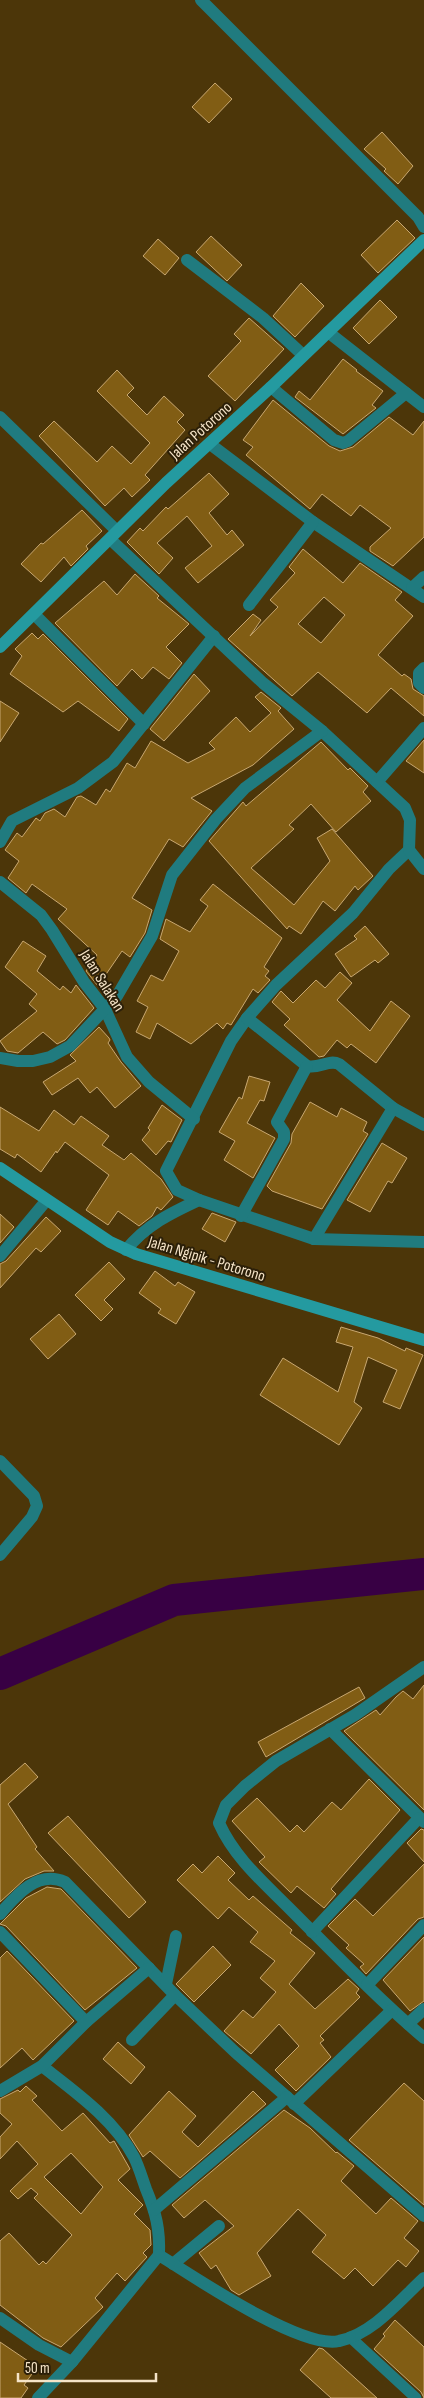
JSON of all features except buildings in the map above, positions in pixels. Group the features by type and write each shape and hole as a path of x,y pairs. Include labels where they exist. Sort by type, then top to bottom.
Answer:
{"street":[{"path":"201,0 418,217 424,227"},
{"name":"Jalan Potorono","path":"0,648 166,482 210,444 424,240"},
{"path":"187,260 263,318 303,355"},
{"path":"328,332 424,407"},
{"path":"271,386 334,440 342,443 348,442 406,393"},
{"path":"0,417 113,535 214,636 263,683 322,731 405,808 410,820 409,850 424,869"},
{"path":"210,444 313,522 424,597"},
{"path":"249,605 313,522"},
{"path":"412,588 424,577"},
{"path":"34,615 144,724"},
{"path":"0,842 12,820 78,788 113,762 214,636"},
{"path":"424,668 419,673 419,683 424,688"},
{"path":"377,782 424,728"},
{"path":"0,1058 33,1061 50,1057 70,1046 117,996 152,936 172,875 245,788 322,731"},
{"path":"409,850 389,869 353,913 276,985 248,1018 232,1042 166,1171 177,1190 242,1216 314,1239 424,1242"},
{"name":"Jalan Salakan","path":"0,882 41,915 60,941 84,982 105,1009 127,1057 149,1082 194,1119"},
{"path":"248,1018 307,1066 315,1068 331,1062 339,1064 393,1108 424,1125"},
{"path":"242,1216 284,1139 284,1132 278,1122 307,1066"},
{"path":"314,1239 393,1108"},
{"name":"Jalan Ngipik - Potorono","path":"0,1168 46,1201 110,1242 126,1250 424,1340"},
{"path":"126,1250 139,1234 167,1214 199,1200"},
{"path":"0,1256 46,1201"},
{"path":"0,1461 29,1490 37,1506 32,1517 0,1554"},
{"path":"424,1667 355,1715 276,1762 245,1786 226,1805 219,1823 226,1840 242,1859 312,1932 392,2010 424,2038"},
{"path":"312,1932 422,1820 330,1729"},
{"path":"0,1914 26,1887 37,1881 55,1877 66,1882 175,1995 234,2052 424,2216"},
{"path":"367,1985 424,1925"},
{"path":"0,1932 86,2022"},
{"path":"166,1984 176,1936"},
{"path":"0,2091 42,2066 86,2022 149,1968"},
{"path":"132,2040 175,1995"},
{"path":"408,2024 424,2009"},
{"path":"154,2210 290,2100 392,2010"},
{"path":"38,2398 72,2362 159,2255 160,2232 154,2210 133,2156 113,2128 78,2095 42,2066"},
{"path":"173,2264 219,2226"},
{"path":"159,2255 230,2300 289,2330 327,2342 339,2341 350,2337 378,2319 424,2278"},
{"path":"0,2318 39,2345 72,2362"}],"lane":[{"path":"350,2337 416,2398"}],"waterway":[{"path":"0,1674 174,1600 424,1574"}]}
